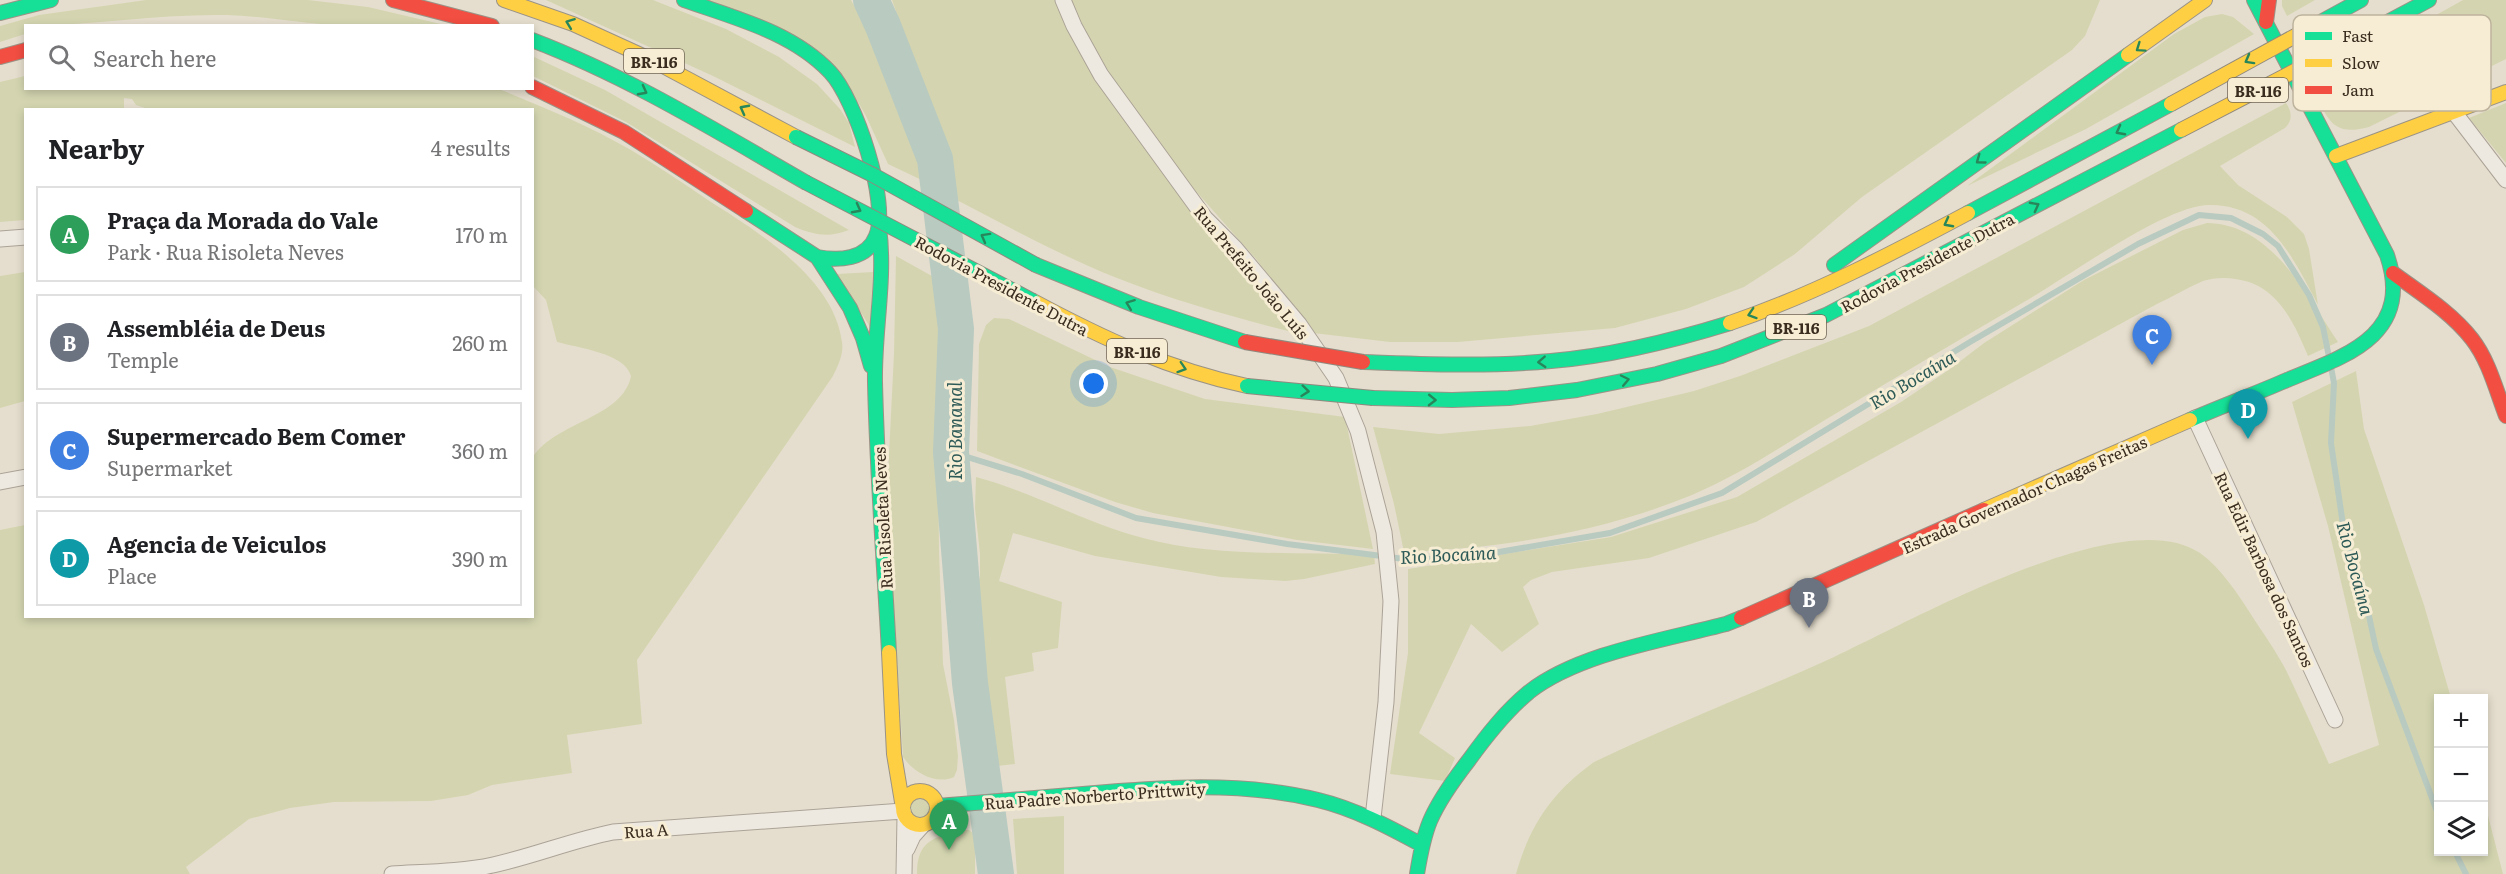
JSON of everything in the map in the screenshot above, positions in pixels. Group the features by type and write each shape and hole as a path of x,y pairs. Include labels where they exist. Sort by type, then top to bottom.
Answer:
{"main road":[{"path":"0,13 51,0"},
{"path":"393,0 484,24"},
{"name":"Rodovia Presidente Dutra","path":"504,0 573,24 652,60 796,137 873,175 1036,265 1176,322 1245,342 1363,362 1473,365 1554,361 1629,348 1694,332 1779,305 1932,232 2293,37"},
{"name":"Rua Risoleta Neves","path":"684,0 755,26 794,44 821,63 848,97 860,127 876,193 882,251 875,380 894,754 904,812"},
{"name":"Rodovia Presidente Dutra","path":"2334,15 2361,0"},
{"name":"Rodovia Presidente Dutra","path":"2401,15 2429,0"},
{"path":"1779,305 2040,116 2204,1"},
{"name":"Estrada Governador Chagas Freitas","path":"2258,1 2266,22 2293,73"},
{"name":"Rodovia Presidente Dutra","path":"534,41 565,51 641,90 805,182 1096,335 1161,362 1223,382 1373,398 1475,399 1577,390 1657,374 1721,356 1826,315 2293,72"},
{"path":"0,57 24,51"},
{"path":"2491,89 2506,80"},
{"path":"534,88 624,132 817,257 843,294 857,321 875,380"},
{"path":"2491,98 2506,92"},
{"name":"Estrada Governador Chagas Freitas","path":"1418,874 1422,844 1437,808 1480,743 1531,691 1554,677 1596,658 1726,624 2195,418 2347,356 2367,342 2381,322 2392,296 2393,273 2387,255 2313,111"},
{"path":"2337,156 2454,112"},
{"path":"817,257 836,260 856,257 872,243 879,227"},
{"path":"2393,273 2451,318 2472,339 2485,363 2506,416"},
{"path":"894,754 907,782 917,791 928,793 942,806 934,819 922,826 912,824 904,812 906,798 917,791"},
{"name":"Rua Padre Norberto Prittwity","path":"942,806 1166,788 1250,789 1318,800 1373,818 1422,844"}],"street":[{"name":"Rua Prefeito João Luís","path":"1063,0 1074,26 1101,75 1205,218 1235,248 1299,324 1336,378 1358,431 1384,532 1389,574 1389,661 1373,818"},
{"path":"2454,112 2506,180"},
{"path":"0,239 24,237"},
{"name":"Rua Edir Barbosa dos Santos","path":"2195,418 2335,720"},
{"path":"0,482 24,477"},
{"name":"Rua Risoleta Neves","path":"903,872 904,812"},
{"name":"Rua A","path":"392,874 493,865 583,838 613,832 904,812"},
{"name":"Rua Risoleta Neves","path":"903,872 909,842 922,826"}],"green space":[{"path":"146,0 308,0 368,7 441,24 326,24 240,16 201,15 76,24 24,24 24,34 0,42 0,26 39,15"},
{"path":"546,0 653,0 726,29 779,57 817,84 840,109 849,123 855,147 713,76"},
{"path":"701,0 851,0 887,67 906,112 930,184 888,164 866,116 844,78"},
{"path":"892,0 1058,0 1071,30 1296,333 1206,308 1117,278 1055,250 953,198 935,120"},
{"path":"1071,0 2100,0 2085,36 2072,50 1862,197 1795,254 1744,287 1686,309 1615,328 1458,342 1390,342 1313,333 1256,259 1186,180 1111,76 1084,30"},
{"path":"2282,0 2315,0 2287,16"},
{"path":"2463,0 2506,0 2506,59 2491,66 2491,15 2436,15"},
{"path":"2222,14 2233,17 2254,34 2086,129 1967,186 2174,34 2205,17"},
{"path":"534,57 605,90 849,230 835,234 822,234 795,227 626,122 534,76"},
{"path":"24,76 24,90 501,90 583,125 641,156 770,242 809,277 825,297 836,319 842,342 839,364 833,376 637,660 642,724 567,735 572,773 492,785 468,795 431,801 334,802 290,808 249,819 186,867 190,874 0,874 0,530 24,525 24,618 534,618 534,456 556,435 602,411 615,401 625,390 631,376 627,368 610,357 557,342 546,300 534,287 534,108 145,108 136,105 132,99 124,98 124,108 24,108 24,220 0,222 0,82"},
{"path":"2286,103 2291,116 2285,128 2220,166 2238,185 2287,217 2304,234 2309,249 2318,305 2289,253 2264,224 2230,207 2209,205 2190,208 2116,244 2024,302 1760,460 1692,495 1622,519 1551,536 1478,547 1404,552 1394,504 1373,427 1439,434 1530,426 1597,414 1694,391 1740,376 1869,326"},
{"path":"2506,103 2506,163 2469,118"},
{"path":"2324,111 2401,111 2369,127 2356,130 2337,126"},
{"path":"2207,223 2230,226 2250,235 2269,248 2300,284 2338,342 2308,356 2282,306 2262,288 2250,282 2231,278 2203,281 1756,522 1649,558 1552,572 1531,580 1523,587 1539,624 1502,652 1471,624 1419,733 1455,758 1445,781 1390,774 1408,653 1408,569 1611,537 1737,497 1901,402 1984,343 2084,280 2183,230"},
{"path":"896,256 941,281 943,378 938,456 943,664 954,720 958,756 954,777 940,780 919,772 903,757 887,495"},
{"path":"24,272 24,401 0,408 0,276"},
{"path":"873,272 870,327 837,274"},
{"path":"994,318 1009,319 1110,367 1205,399 1345,417 1373,549 1297,540 1153,513 1115,502 977,451 979,344 986,325"},
{"path":"2356,371 2364,429 2424,605 2450,694 2434,694 2434,856 2488,856 2488,816 2503,874 1516,874 1528,840 1544,811 1566,785 1594,762 1823,662 2011,574 2067,555 2119,542 2164,541 2200,553 2215,566 2241,599 2282,663 2329,764 2379,745 2328,526 2292,402"},
{"path":"976,477 1143,538 1199,549 1374,555 1375,564 1285,581 1221,577 1095,556 1013,533 999,581 1062,602 1058,648 1032,653 1034,671 1005,677 1015,764 997,766 987,753 981,696 969,636 970,612 980,576 975,508"},
{"path":"918,793 928,796 933,804 935,812 926,822 912,821 909,799"},
{"path":"1064,816 1064,874 1017,874 1013,819"},
{"path":"969,830 975,835 975,874 917,874 920,854 929,842 943,835"}],"waterway":[{"name":"Rio Bananal","path":"871,0 935,159 956,329 951,452 970,683 996,874"},
{"name":"Rio Bocaína","path":"951,452 1022,474 1136,518 1287,544 1411,560 1476,556 1610,533 1722,493 1970,342 2138,244 2199,215 2231,218 2263,234 2278,246 2309,295 2323,327 2329,357"},
{"name":"Rio Bocaína","path":"2331,367 2334,383 2331,443 2346,545 2362,583 2376,649 2434,803"},
{"name":"Rio Bocaína","path":"2457,856 2466,874"}],"traffic: fast":[{"path":"0,13 51,0"},
{"path":"684,0 743,20 798,46 830,72 850,104 868,151 874,176 879,221 876,236 866,250 851,257 834,259 817,257"},
{"path":"2254,0 2293,75"},
{"path":"2334,15 2361,0"},
{"path":"2401,15 2429,0"},
{"path":"534,41 638,88 805,182"},
{"path":"1834,265 2128,55"},
{"path":"1968,213 2171,104"},
{"path":"2190,420 2331,362 2352,351 2383,323 2391,305 2393,282 2387,255 2312,111"},
{"path":"1373,398 1452,400 1509,398 1577,390 1657,374 1721,356 1826,315 2181,130"},
{"path":"796,137 873,175 1036,265"},
{"path":"805,182 1033,301"},
{"path":"746,211 817,257 850,308 863,338 871,366"},
{"path":"879,227 881,285 875,382 889,652"},
{"path":"1036,265 1139,307 1245,342"},
{"path":"1363,362 1480,364 1574,359 1642,347 1730,323"},
{"path":"1247,386 1373,398"},
{"path":"1417,874 1428,827 1443,797 1490,733 1529,692 1572,667 1597,658 1741,618"},
{"path":"938,806 1171,788 1260,790 1318,800 1345,808 1422,845"}],"traffic: slow":[{"path":"504,0 573,24 652,60 796,137"},
{"path":"2128,55 2205,0"},
{"path":"2171,104 2293,37"},
{"path":"2181,130 2293,72"},
{"path":"2491,98 2506,92"},
{"path":"2336,156 2456,111"},
{"path":"1730,323 1821,287 1968,213"},
{"path":"1033,301 1085,328 1164,362 1247,386"},
{"path":"1984,510 2190,420"},
{"path":"889,652 894,754 903,808"},
{"path":"920,791 932,796 937,808 932,820 920,825 908,820 903,808 908,796 920,791"}],"traffic: jam":[{"path":"393,0 484,24"},
{"path":"2266,22 2269,0"},
{"path":"0,57 24,51"},
{"path":"534,88 624,132 746,211"},
{"path":"2393,273 2445,312 2472,339 2488,366 2506,416"},
{"path":"1245,342 1363,362"},
{"path":"1741,618 1984,510"}],"place":[{"name":"Supermercado Bem Comer","path":"2152,365"},
{"name":"Agencia de Veiculos","path":"2248,439"},
{"name":"Assembléia de Deus","path":"1809,628"},
{"name":"Praça da Morada do Vale","path":"949,850"}]}
